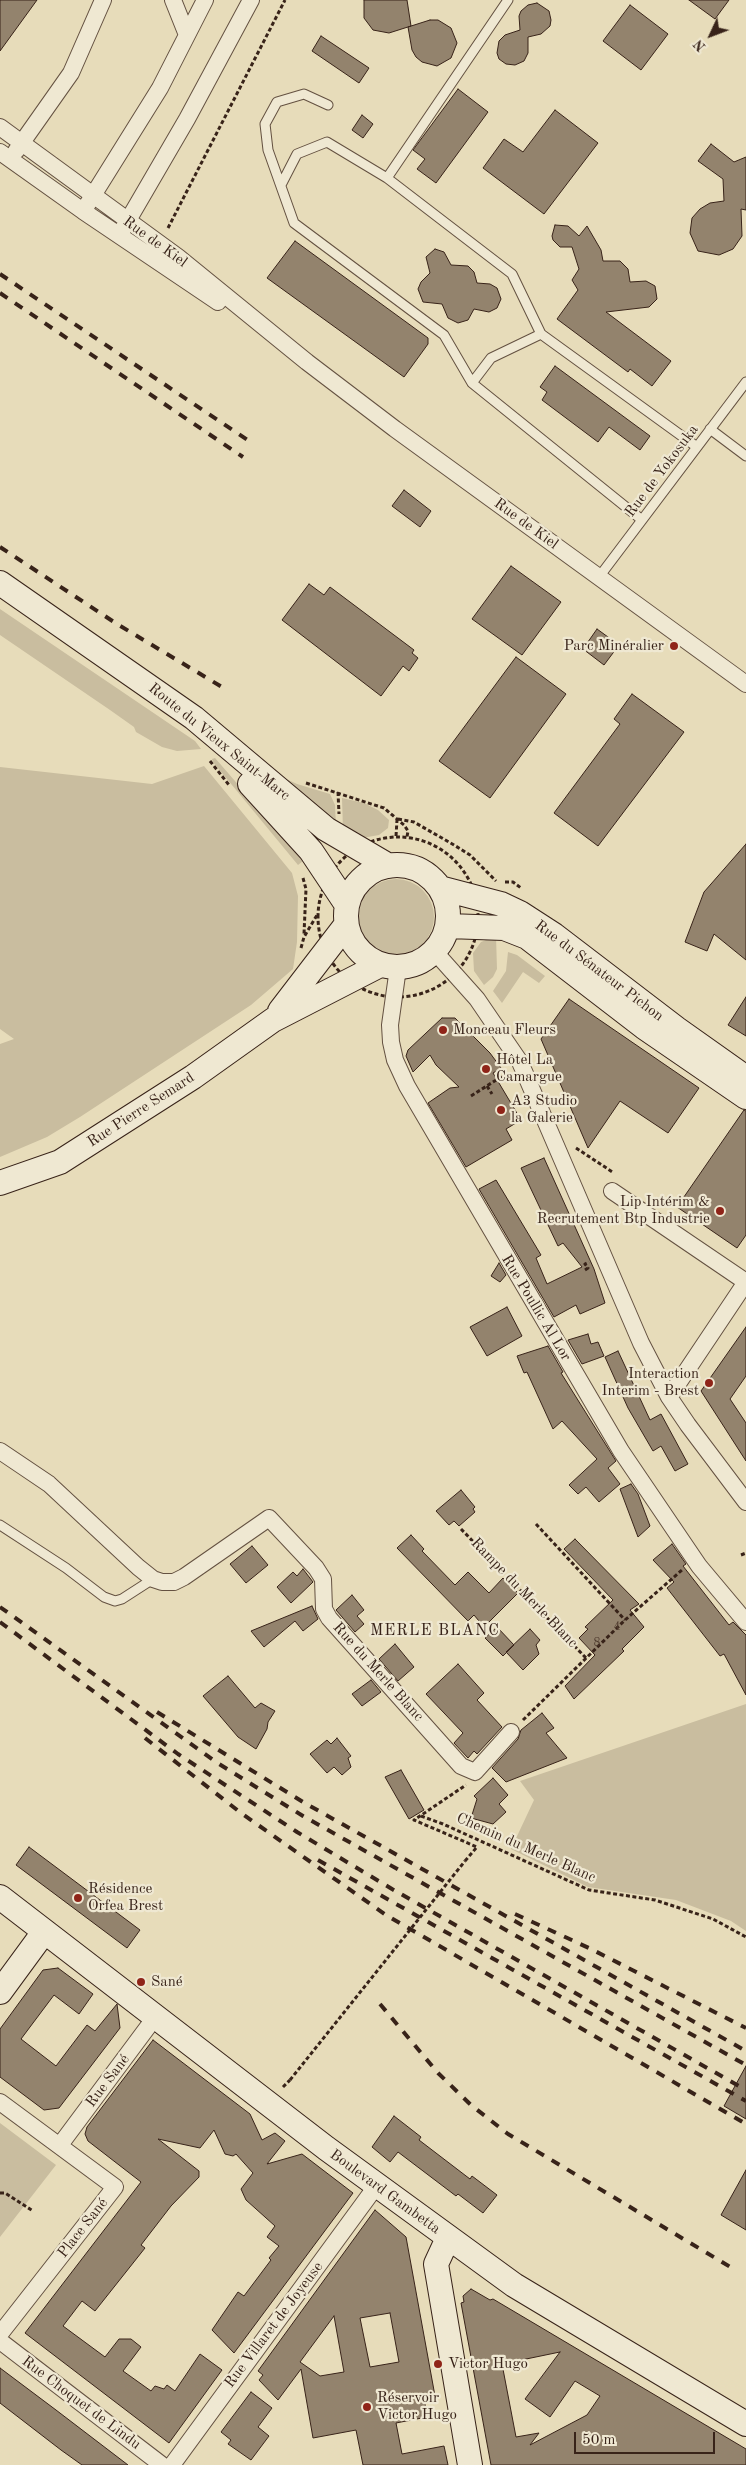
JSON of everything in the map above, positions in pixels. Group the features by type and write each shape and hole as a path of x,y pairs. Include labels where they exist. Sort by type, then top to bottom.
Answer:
{"main road":[{"name":"Route du Vieux Saint-Marc","path":"0,583 186,712 326,829 389,866"},
{"name":"Route du Vieux Saint-Marc","path":"0,595 187,725 262,796 311,850 347,915"},
{"path":"404,865 424,873 440,888 448,913 448,926 434,952 418,963 389,966 371,960 356,947 347,915 351,894 366,875 389,866 404,865"},
{"name":"Rue du Sénateur Pichon","path":"440,888 502,904 520,913 554,935 677,1029 746,1078"},
{"name":"Rue Pierre Semard","path":"273,1020 299,990 347,915"},
{"name":"Rue du Sénateur Pichon","path":"448,926 504,928 526,937 644,1027 746,1097"},
{"name":"Rue Pierre Semard","path":"0,1184 60,1162 193,1077 273,1020 389,966"},
{"name":"Boulevard Gambetta","path":"0,1882 44,1932"},
{"name":"Boulevard Gambetta","path":"0,1897 270,2106 514,2285 746,2424"},
{"path":"0,1992 44,1932"},
{"path":"448,2238 436,2264 470,2465"}],"street":[{"path":"5,155 22,143 71,73 103,0"},
{"path":"173,0 187,34"},
{"path":"83,211 160,88 206,0"},
{"path":"124,228 187,119 250,0"},
{"name":"Rue de Kiel","path":"0,127 93,196 124,228 395,429 746,684"},
{"name":"Rue de Kiel","path":"5,155 83,211 124,228 178,257 307,362"},
{"path":"434,952 477,999 520,1062 641,1343 669,1396 746,1502"},
{"name":"Rue Poullic Al Lor","path":"389,966 391,1042 395,1060 407,1086 621,1451 700,1566 746,1622"},
{"path":"612,1191 746,1282 669,1396"},
{"path":"0,1451 49,1484 153,1579"},
{"name":"Rue du Merle Blanc","path":"153,1579 162,1582 174,1582 184,1577 269,1518 316,1568 323,1579 324,1609 329,1618 461,1766 475,1772"},
{"path":"475,1772 511,1732"},
{"name":"Rue Sané","path":"60,2145 156,2016"},
{"name":"Place Sané","path":"0,2102 115,2187 0,2334"},
{"name":"Rue Villaret de Joyeuse","path":"172,2465 377,2185"},
{"name":"Rue Choquet de Lindu","path":"0,2341 162,2465"}],"lane":[{"path":"387,178 508,0"},
{"path":"328,104 304,94 277,102 265,124 268,150 294,223 444,335 472,383 642,520"},
{"path":"281,185 297,154 327,142 387,178 512,274 541,334 698,447"},
{"path":"472,383 491,358 541,334"},
{"name":"Rue de Yokosuka","path":"599,577 746,382"},
{"path":"710,429 746,456"},
{"path":"0,1525 50,1557 104,1597 115,1601 122,1599 153,1579"}],"path":[{"path":"178,257 165,232 174,218 285,0"},
{"path":"338,792 339,818"},
{"path":"396,836 397,819"},
{"path":"397,819 408,832 407,837"},
{"path":"397,819 414,822 454,844 491,874 496,882"},
{"path":"299,871 306,889 304,938 317,914"},
{"path":"471,1096 504,1075"},
{"path":"487,1086 492,1094"},
{"path":"571,1144 614,1173 612,1191"},
{"path":"536,1524 625,1620"},
{"name":"Rampe du Merle Blanc","path":"462,1529 586,1658"},
{"path":"741,1555 746,1553"},
{"name":"Rampe du Merle Blanc","path":"511,1732 625,1620 689,1564 694,1571 700,1566"},
{"name":"Chemin du Merle Blanc","path":"421,1816 465,1786 475,1772"},
{"path":"283,2088 477,1847 414,1820 421,1816"},
{"name":"Chemin du Merle Blanc","path":"421,1816 443,1824 589,1890 655,1900 713,1919 746,1937"},
{"path":"0,2193 5,2193 34,2211"}],"shaded area":[{"path":"0,609 195,741 201,749 177,751 162,747 136,732 134,727 0,635"},
{"path":"215,758 303,861 298,865 213,762 212,759"},
{"path":"204,766 292,873 298,896 297,942 293,969 251,1005 80,1117 47,1137 0,1157 0,1044 14,1039 0,1029 0,767 152,784"},
{"path":"282,777 297,784 330,794 335,805 336,826"},
{"path":"342,798 364,803 378,810 389,820 388,828 379,835 362,838 343,830"},
{"path":"396,879 411,882 423,890 431,902 434,917 431,932 423,944 411,952 396,955 381,952 369,944 361,932 358,917 361,902 369,890 381,882"},
{"path":"496,936 497,969 493,977 484,985 474,971 473,953 481,942"},
{"path":"508,952 517,955 545,976 539,983 523,972 502,1003 493,991 506,971"},
{"path":"746,1704 746,1931 731,1921 676,1900 588,1887 511,1849 534,1800 520,1781"},
{"path":"0,2123 56,2165 0,2237"}],"building":[{"path":"0,0 37,0 0,51"},
{"path":"364,0 407,0 411,26 389,33 373,30 364,18"},
{"path":"689,0 729,0 715,19"},
{"path":"537,3 549,11 550,26 541,34 528,37 528,53 524,61 515,65 506,64 499,59 497,53 499,41 505,35 520,30 519,16 521,11 528,5"},
{"path":"630,5 668,34 641,70 603,41"},
{"path":"430,20 438,20 451,28 457,43 451,58 437,66 422,62 416,57 412,50 408,27"},
{"path":"321,36 369,68 359,83 312,51"},
{"path":"458,89 488,112 436,183 417,169 425,159 413,150"},
{"path":"555,110 598,143 544,214 483,168 504,139 523,152"},
{"path":"362,115 373,124 363,138 352,130"},
{"path":"711,144 734,162 746,157 746,210 741,209 742,236 733,249 719,255 698,251 690,233 692,218 700,209 710,203 724,201 723,179 698,161"},
{"path":"555,225 568,226 579,236 587,226 601,250 603,261 620,261 628,269 630,282 646,281 655,286 657,299 649,307 606,312 671,361 652,386 630,369 628,372 557,319 578,290 572,280 579,269 572,247 560,247 553,240 552,236"},
{"path":"295,241 428,338 428,344 404,377 267,278"},
{"path":"435,249 444,252 451,265 468,266 474,272 477,283 490,284 497,288 501,299 497,308 489,312 474,309 468,320 458,323 448,318 442,304 423,302 418,289 421,282 430,273 426,257"},
{"path":"555,366 650,436 640,450 609,427 598,442 542,400 547,392 540,387"},
{"path":"404,490 431,511 420,527 392,506"},
{"path":"511,566 561,602 522,655 472,619"},
{"path":"309,584 324,595 330,587 414,650 412,653 418,658 409,671 403,666 381,696 282,620"},
{"path":"597,629 619,645 604,665 583,649"},
{"path":"516,657 566,694 490,798 439,761"},
{"path":"632,694 684,732 598,846 554,813 620,724 614,719"},
{"path":"746,844 746,960 714,934 707,951 685,942 704,892"},
{"path":"746,997 746,1036 728,1025"},
{"path":"569,999 699,1088 668,1133 620,1101 588,1148 541,1039"},
{"path":"442,1018 455,1018 490,1053 501,1068 493,1073 521,1120 506,1129 512,1140 466,1167 428,1103 450,1088 459,1087 436,1065 430,1055 413,1072 406,1056 408,1050"},
{"path":"744,1110 746,1111 746,1235 737,1248 677,1207"},
{"path":"544,1158 594,1269 605,1303 580,1314 576,1305 554,1317 479,1189 496,1180 541,1255 536,1258 547,1284 582,1267 563,1243 558,1246 521,1168"},
{"path":"499,1263 506,1275 500,1282 491,1276"},
{"path":"507,1307 522,1336 487,1356 470,1327"},
{"path":"746,1327 746,1376 730,1399 746,1423 746,1461 701,1391"},
{"path":"588,1334 591,1344 598,1342 604,1356 582,1364 568,1340"},
{"path":"548,1346 563,1372 561,1373 616,1461 608,1468 620,1484 599,1502 586,1487 578,1494 569,1485 597,1459 562,1421 553,1429 527,1372 524,1373 517,1356"},
{"path":"618,1351 650,1420 661,1414 688,1464 675,1471 661,1446 653,1451 628,1408 605,1357"},
{"path":"631,1484 638,1494 650,1526 638,1537 620,1489"},
{"path":"461,1490 475,1507 473,1509 475,1512 459,1526 454,1521 449,1525 436,1511"},
{"path":"411,1535 424,1549 422,1551 455,1585 468,1572 489,1593 503,1578 518,1593 484,1627 474,1615 468,1621 397,1548"},
{"path":"575,1539 639,1604 630,1610 644,1627 622,1649 624,1651 574,1699 565,1686 595,1655 579,1638 588,1629 585,1627 613,1600 564,1549"},
{"path":"672,1544 686,1564 683,1566 729,1625 733,1622 746,1635 746,1695 724,1654 720,1656 667,1588 674,1582 653,1560"},
{"path":"252,1546 268,1565 246,1583 230,1564"},
{"path":"303,1569 313,1582 291,1603 277,1587 293,1572 297,1576"},
{"path":"352,1595 364,1610 357,1616 364,1624 355,1632 336,1610"},
{"path":"312,1606 318,1619 303,1631 295,1621 264,1647 251,1631"},
{"path":"497,1627 514,1645 503,1656 485,1638"},
{"path":"530,1629 540,1640 536,1645 539,1654 523,1670 506,1652"},
{"path":"395,1644 414,1667 398,1681 379,1659"},
{"path":"458,1664 484,1693 477,1700 502,1727 477,1754 474,1751 468,1758 454,1743 463,1733 426,1694"},
{"path":"228,1676 255,1708 261,1703 275,1711 256,1749 238,1737 203,1696"},
{"path":"371,1680 381,1692 362,1706 352,1694"},
{"path":"542,1713 554,1728 546,1733 567,1758 506,1782 492,1768 518,1739 521,1730"},
{"path":"337,1738 351,1756 348,1758 351,1767 342,1775 334,1767 327,1773 310,1754 327,1740 331,1744"},
{"path":"401,1770 424,1810 409,1819 385,1777"},
{"path":"493,1778 508,1795 499,1804 506,1812 493,1824 471,1818 477,1799 474,1796"},
{"name":"Résidence Orfea Brest","path":"29,1847 140,1930 127,1948 16,1865"},
{"path":"58,1968 93,1994 79,2014 54,1995 21,2039 56,2066 87,2025 95,2031 117,2004 120,2028 59,2108 44,2110 0,2077 0,2029 43,1970"},
{"path":"153,2040 250,2114 262,2140 275,2133 285,2141 267,2164 302,2154 353,2193 234,2353 212,2330 238,2292 244,2296 271,2260 269,2258 279,2246 267,2237 275,2226 246,2200 241,2189 253,2173 236,2154 233,2156 225,2154 214,2130 200,2148 158,2139 199,2171 199,2177 171,2206 141,2245 145,2248 95,2311 82,2301 63,2326 105,2357 119,2339 131,2339 141,2347 123,2371 151,2391 155,2386 164,2389 167,2385 175,2391 200,2354 222,2370 169,2443 25,2333 141,2182 88,2141 85,2134 87,2127"},
{"path":"746,2066 746,2119 724,2106"},
{"path":"394,2116 421,2137 419,2140 470,2179 472,2176 497,2195 483,2213 458,2194 456,2196 398,2152 390,2162 372,2147"},
{"path":"746,2170 746,2230 721,2215"},
{"path":"375,2210 406,2237 435,2396 424,2397 427,2417 396,2423 402,2454 444,2446 448,2465 363,2465 356,2430 313,2438 301,2369 278,2400 259,2380 263,2375 258,2371","holes":["390,2313 399,2362 370,2367 360,2318","334,2316 344,2372 320,2376 300,2362"]},
{"path":"471,2289 490,2300 493,2299 746,2449 746,2465 491,2465 461,2303 464,2302 463,2296","holes":["560,2352 525,2399 550,2417 575,2381 600,2396 587,2415 530,2445 539,2433 516,2437 502,2364"]},
{"path":"0,2368 128,2465 82,2465 61,2450 0,2403"},
{"path":"251,2392 272,2408 258,2427 269,2436 251,2460 228,2444 231,2440 221,2432"}],"railway":[{"path":"0,274 252,443"},
{"path":"0,293 243,457"},
{"path":"0,547 117,624 227,690"},
{"path":"0,1607 216,1762 303,1816 746,2065"},
{"path":"0,1622 178,1754 297,1832 392,1889 746,2090"},
{"path":"157,1712 303,1802 746,2051"},
{"path":"145,1738 241,1813 386,1915 746,2124"},
{"path":"318,1860 746,2101"},
{"path":"515,1914 589,1948 746,2028"},
{"path":"380,2004 438,2073 471,2105 508,2134 732,2268"}],"place":[{"name":"Parc Minéralier","path":"674,646"},
{"name":"Monceau Fleurs","path":"443,1030"},
{"name":"Hôtel La Camargue","path":"486,1069"},
{"name":"A3 Studio la Galerie","path":"501,1110"},
{"name":"Lip Intérim & Recrutement Btp Industrie","path":"720,1211"},
{"name":"Interaction Interim - Brest","path":"709,1383"},
{"name":"Résidence Orfea Brest","path":"78,1898"},
{"name":"Sané","path":"141,1982"},
{"name":"Victor Hugo","path":"438,2364"},
{"name":"Réservoir Victor Hugo","path":"367,2407"}],"district":[{"name":"MERLE BLANC","path":"435,1631"}]}
